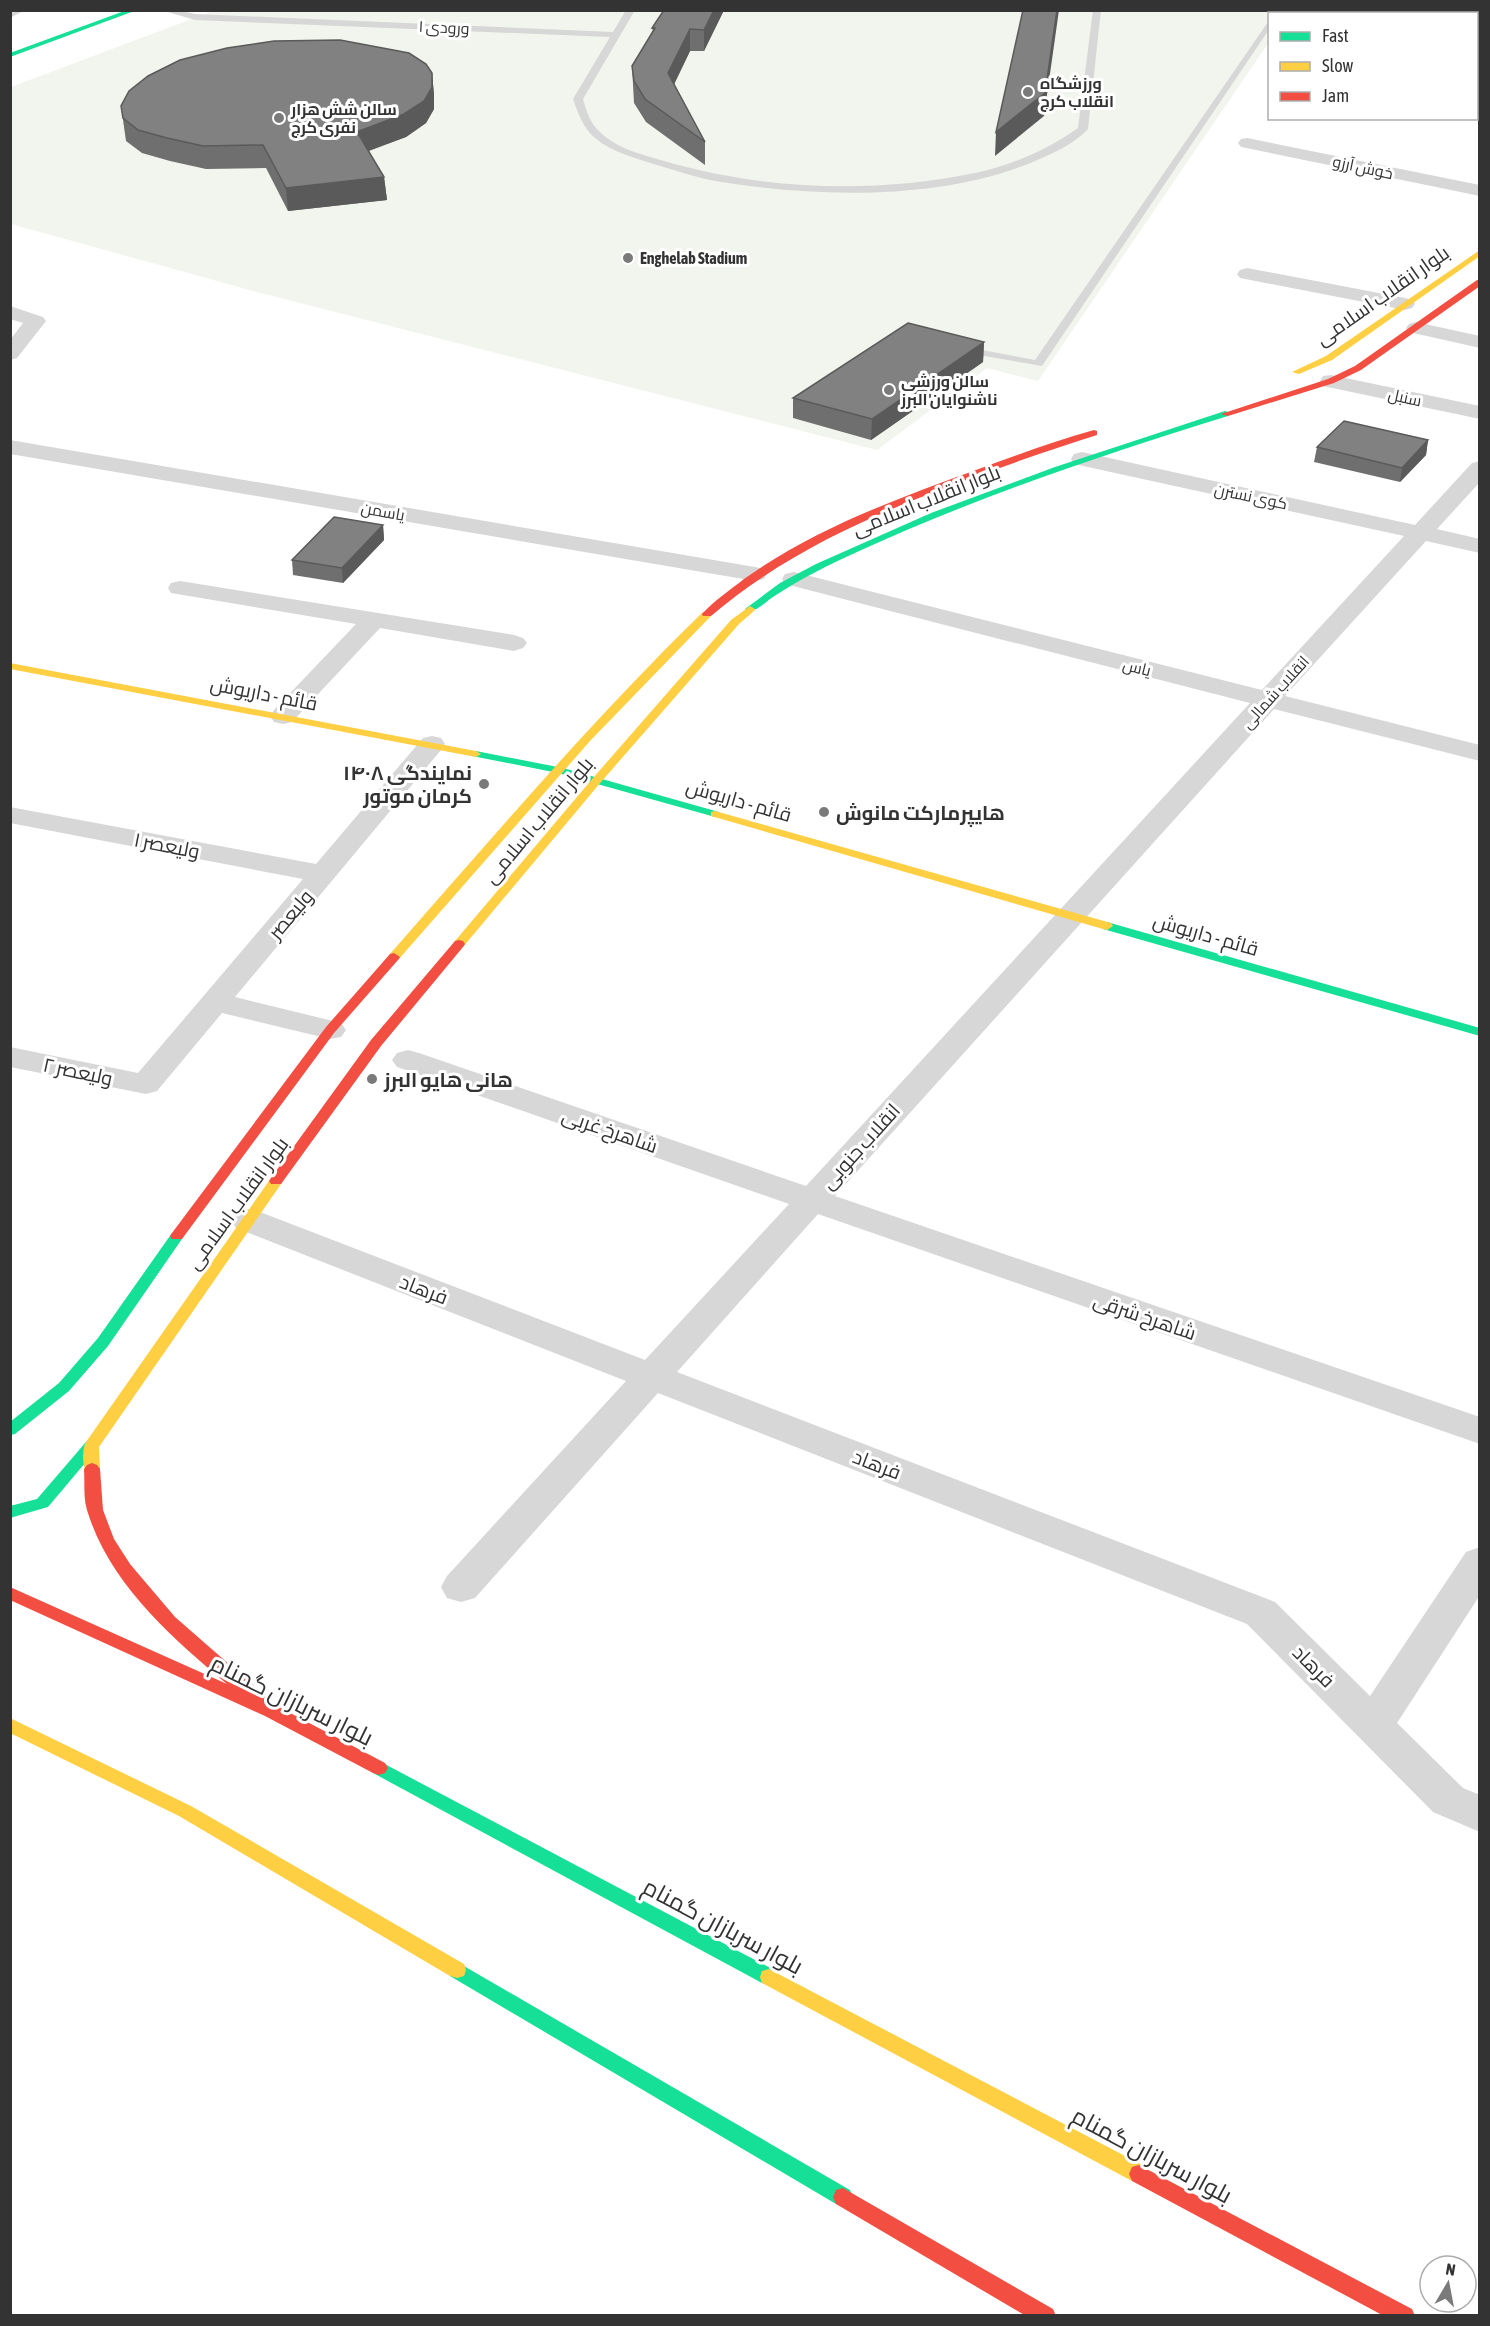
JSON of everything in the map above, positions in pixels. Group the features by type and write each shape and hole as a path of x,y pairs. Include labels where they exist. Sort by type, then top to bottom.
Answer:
{"main road":[{"path":"10,55 134,10"},
{"name":"بلوار انقلاب اسلامی","path":"1280,378 1329,358 1479,252"},
{"name":"بلوار انقلاب اسلامی","path":"10,1512 42,1503 91,1446 248,1220 376,1043 597,780 735,622 758,602 794,579 875,540 944,511 1082,459 1331,381 1358,368 1479,282"},
{"name":"بلوار انقلاب اسلامی","path":"10,1430 64,1387 104,1342 192,1214 330,1030 559,770 680,640 734,590 755,574 831,533 917,495 1044,448 1111,428"},
{"path":"755,574 794,579"},
{"name":"قائم - داریوش","path":"10,666 432,744 559,770 1479,1032"},
{"path":"91,1446 94,1509 117,1558 171,1626 271,1711"},
{"name":"بلوار سربازان گمنام","path":"10,1593 271,1711 1406,2316"},
{"path":"10,1725 185,1811 1046,2316"}],"street":[{"path":"10,13 17,10"},
{"name":"خوش آرزو","path":"1247,143 1479,191"},
{"path":"1247,274 1405,304"},
{"path":"10,312 36,321 10,354"},
{"path":"1416,328 1479,342"},
{"name":"سنبل","path":"1331,381 1479,413"},
{"name":"یاسمن","path":"10,447 755,574"},
{"name":"کوی نسترن","path":"1082,459 1479,546"},
{"name":"انقلاب شمالی","path":"1070,915 1479,468"},
{"name":"یاس","path":"794,579 1479,753"},
{"path":"180,588 514,643"},
{"path":"283,716 374,620"},
{"name":"ولیعصر","path":"146,1084 432,744"},
{"name":"ولیعصر ۱","path":"10,815 323,874"},
{"name":"انقلاب جنوبی","path":"461,1587 1070,915"},
{"path":"216,1002 330,1030"},
{"name":"ولیعصر ۲","path":"10,1057 146,1084"},
{"name":"شاهرخ غربی","path":"408,1060 811,1200"},
{"name":"شاهرخ شرقی","path":"811,1200 1479,1431"},
{"name":"فرهاد","path":"248,1220 1261,1613 1373,1726 1464,1807"},
{"path":"1373,1726 1479,1562"}],"lane":[{"name":"ورودی ۱","path":"165,10 195,17 242,17 615,35"},
{"path":"631,10 579,99 583,116 597,135 624,152 710,177 787,185 851,187 912,184 974,176 1019,165 1060,146 1083,129 1097,10"},
{"path":"195,17 218,26 313,31"},
{"path":"971,351 1038,364 1268,22"},
{"path":"597,46 609,46"}],"shaded area":[{"name":"Enghelab Stadium","path":"213,11 1291,11 1268,12 1268,43 1038,381 987,368 877,450 257,292 11,224 11,87"}],"building":[{"path":"664,10 714,10 704,30 690,29 668,73 705,142 645,99 634,81 632,66"},
{"path":"1023,10 1057,10 1045,93 996,132"},
{"name":"سالن شش هزار نفری کرج","path":"340,40 409,53 426,64 432,73 432,87 424,101 404,114 357,132 384,177 286,188 263,145 203,146 138,130 123,118 121,106 129,91 148,76 180,60 227,48 274,41"},
{"path":"908,323 984,342 872,419 793,398"},
{"path":"1344,421 1428,440 1402,468 1317,447"},
{"path":"334,517 383,525 342,568 292,560"}],"traffic: fast":[{"path":"10,55 134,10"},
{"path":"750,609 784,586 820,566 935,515 1058,469 1225,414"},
{"path":"476,754 559,770 715,814"},
{"path":"1107,926 1480,1032"},
{"path":"10,1430 64,1387 103,1342 177,1236"},
{"path":"10,1512 42,1503 91,1446"},
{"path":"379,1768 769,1977"},
{"path":"457,1970 843,2197"}],"traffic: slow":[{"path":"1296,372 1329,358 1480,252"},
{"path":"459,944 597,780 735,622 750,609"},
{"path":"394,957 586,738 707,614"},
{"path":"10,666 476,754"},
{"path":"715,814 1107,926"},
{"path":"92,1469 91,1446 276,1181"},
{"path":"10,1725 185,1811 457,1970"},
{"path":"769,1977 1139,2174"}],"traffic: jam":[{"path":"1225,414 1331,381 1358,368 1480,282"},
{"path":"707,614 762,571 791,553 854,522 951,482 1094,433"},
{"path":"276,1181 376,1043 459,944"},
{"path":"177,1236 330,1030 394,957"},
{"path":"92,1469 95,1510 107,1540 124,1569 145,1596 194,1646 271,1711"},
{"path":"10,1593 271,1711 379,1768"},
{"path":"1139,2174 1405,2316"},
{"path":"843,2197 1046,2316"}],"place":[{"name":"ورزشگاه انقلاب کرج","path":"1028,92"},
{"name":"سالن شش هزار نفری کرج","path":"279,118"},
{"name":"Enghelab Stadium","path":"628,258"},
{"name":"سالن ورزشی ناشنوایان البرز","path":"889,390"},
{"name":"نمایندگی ۱۴۰۸ کرمان موتور","path":"484,784"},
{"name":"هایپرمارکت مانوش","path":"824,812"},
{"name":"هانی هایو البرز","path":"372,1079"}]}
